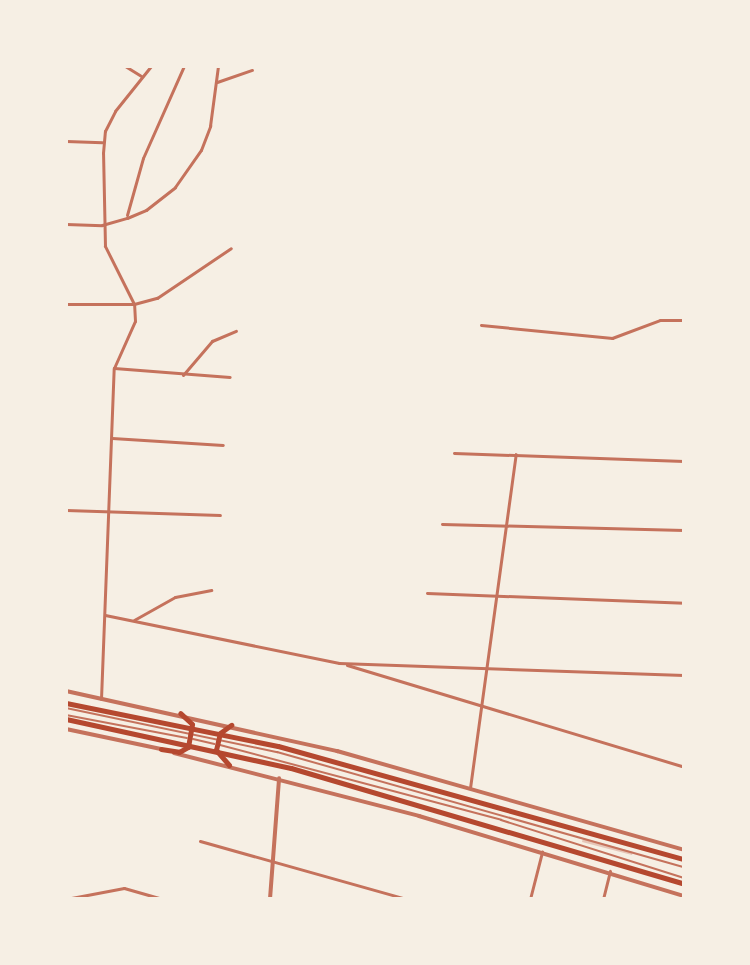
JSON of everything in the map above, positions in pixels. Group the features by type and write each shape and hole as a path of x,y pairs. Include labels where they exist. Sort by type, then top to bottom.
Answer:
{"main road":[{"path":"66,705 684,859"},
{"path":"180,713 191,736"},
{"path":"66,717 218,742 684,881"},
{"path":"218,742 231,725"},
{"path":"161,749 181,751 191,736"},
{"path":"218,742 229,765"}],"street":[{"path":"125,66 141,76"},
{"path":"101,699 114,368 135,321 134,304 111,263 102,225 104,142 115,111 151,66"},
{"path":"127,218 143,158 184,66"},
{"path":"66,224 102,225 127,218 154,204 188,172 210,126 218,66"},
{"path":"217,82 252,70"},
{"path":"66,141 104,142"},
{"path":"66,304 134,304 178,288 231,248"},
{"path":"481,325 612,338 660,320 684,320"},
{"path":"183,375 212,341 236,331"},
{"path":"114,368 230,377"},
{"path":"112,438 223,445"},
{"path":"454,453 684,461"},
{"path":"470,788 516,454"},
{"path":"66,510 220,515"},
{"path":"442,524 684,530"},
{"path":"134,620 175,597 211,590"},
{"path":"427,593 684,603"},
{"path":"105,615 339,663 684,767"},
{"path":"339,663 486,671 684,675"},
{"path":"66,691 231,725 470,788 684,850"},
{"path":"66,729 279,778 610,871 684,896"},
{"path":"270,899 279,778"},
{"path":"200,841 406,899"},
{"path":"530,899 542,852"},
{"path":"603,899 610,871"},
{"path":"66,899 124,888 162,899"}],"lane":[{"path":"218,742 568,831 684,867"}],"building":[{"path":"583,838 633,852 632,855 582,842"}]}
